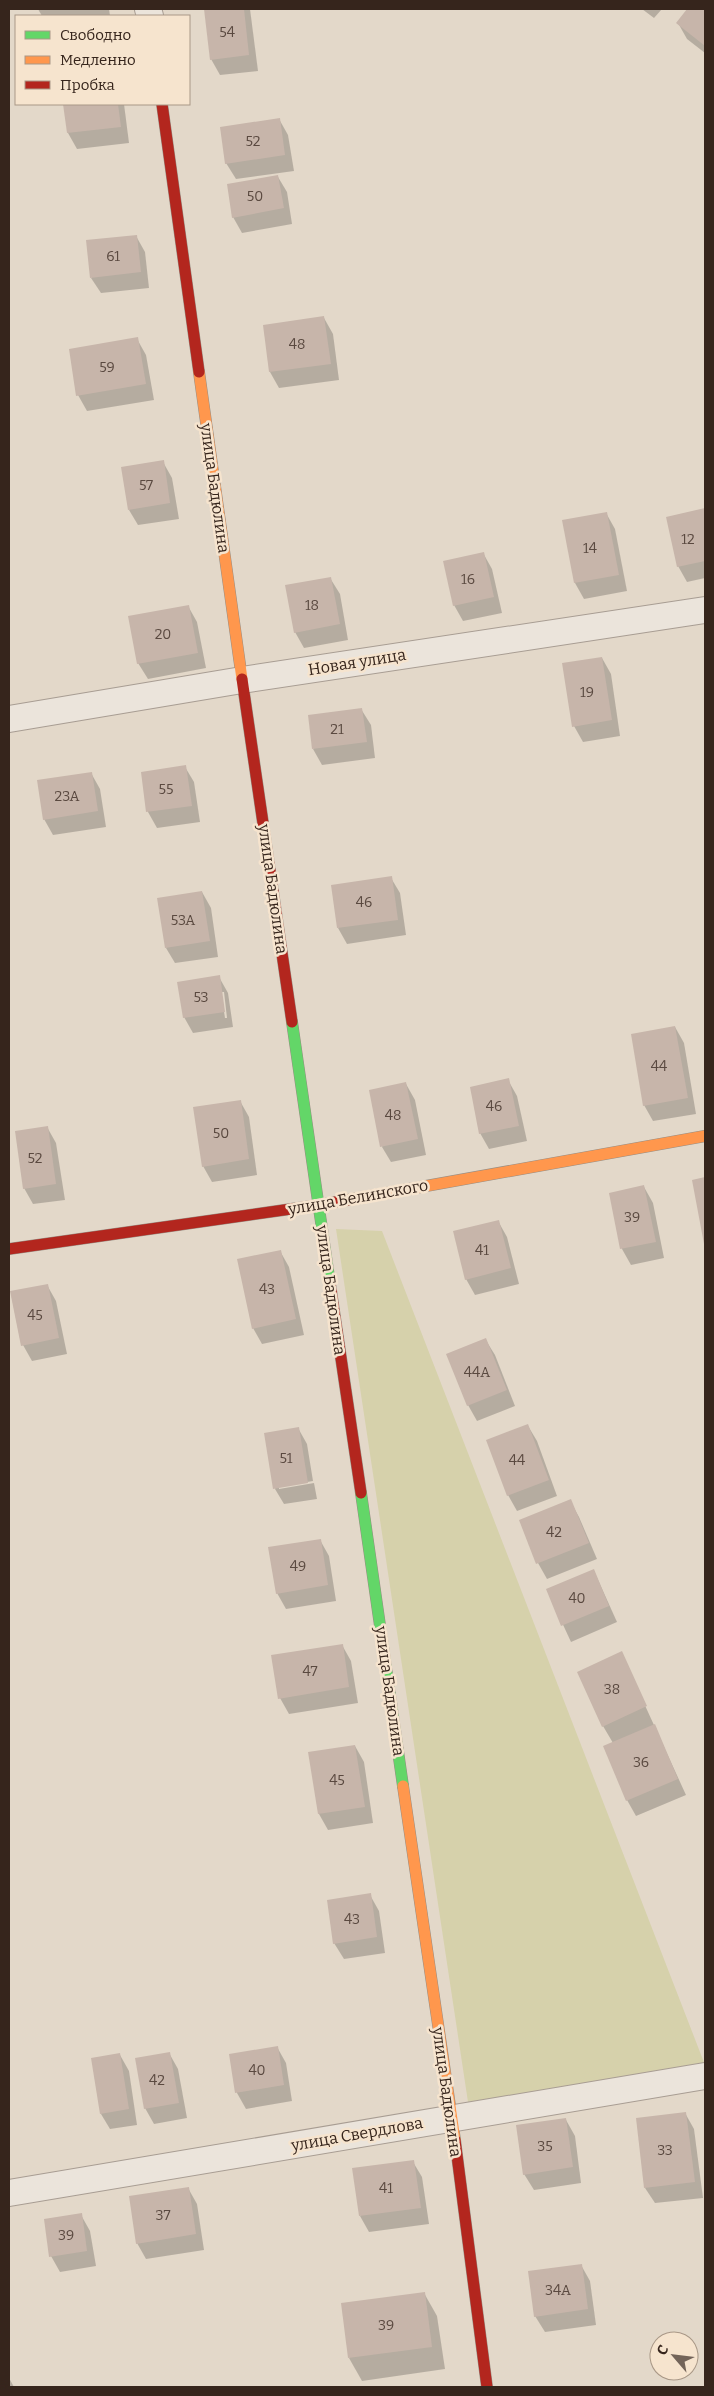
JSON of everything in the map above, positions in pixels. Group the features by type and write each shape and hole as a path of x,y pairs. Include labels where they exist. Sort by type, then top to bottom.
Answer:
{"street":[{"name":"улица Бадюлина","path":"162,105 242,680 452,2119 487,2387"},
{"name":"Новая улица","path":"9,719 242,680 705,610"},
{"name":"улица Белинского","path":"9,1249 319,1204 705,1136"},
{"name":"улица Свердлова","path":"9,2193 705,2076"}],"shaded area":[{"path":"336,1229 382,1231 705,2065 468,2102"}],"building":[{"path":"204,9 244,9 249,55 210,60"},
{"path":"687,9 705,9 705,46 676,23"},
{"path":"63,105 118,105 121,127 67,133"},
{"path":"280,118 285,155 225,164 220,127"},
{"path":"278,175 284,208 232,218 227,184"},
{"path":"137,235 141,272 90,278 86,240"},
{"path":"324,316 331,364 269,372 263,325"},
{"path":"138,337 146,384 76,396 69,349"},
{"path":"164,460 170,503 128,510 121,467"},
{"path":"705,508 705,561 677,567 666,517"},
{"path":"607,512 619,575 574,583 562,520"},
{"path":"484,552 494,597 453,606 443,561"},
{"path":"331,577 340,624 294,633 285,585"},
{"path":"189,605 198,653 137,664 128,616"},
{"path":"602,657 612,720 572,727 562,663"},
{"path":"362,708 367,742 312,749 308,715"},
{"path":"186,765 192,806 146,812 141,772"},
{"path":"92,772 98,811 43,820 37,780"},
{"path":"392,876 398,920 337,928 331,885"},
{"path":"202,891 210,941 165,948 157,898"},
{"path":"220,975 225,1012 183,1018 177,982"},
{"path":"675,1026 688,1098 643,1106 631,1034"},
{"path":"509,1078 519,1126 479,1134 470,1087"},
{"path":"406,1082 418,1139 380,1147 369,1090"},
{"path":"241,1100 249,1159 202,1167 193,1107"},
{"path":"48,1126 56,1184 23,1189 15,1131"},
{"path":"705,1177 705,1244 704,1244 692,1180"},
{"path":"644,1185 656,1242 620,1249 609,1193"},
{"path":"499,1220 511,1268 465,1280 453,1231"},
{"path":"281,1250 296,1319 252,1329 237,1259"},
{"path":"48,1284 59,1338 21,1346 10,1291"},
{"path":"486,1338 507,1390 467,1406 446,1354"},
{"path":"528,1424 549,1480 507,1496 486,1440"},
{"path":"299,1427 308,1483 273,1489 264,1433"},
{"path":"571,1499 589,1543 536,1564 519,1520"},
{"path":"321,1539 328,1585 276,1594 268,1547"},
{"path":"594,1569 609,1606 561,1626 546,1589"},
{"path":"343,1644 349,1687 278,1699 271,1655"},
{"path":"622,1651 647,1706 602,1727 577,1672"},
{"path":"655,1724 678,1779 626,1801 603,1746"},
{"path":"355,1745 365,1807 318,1814 308,1752"},
{"path":"371,1893 377,1937 333,1944 327,1900"},
{"path":"278,2046 284,2085 235,2093 229,2054"},
{"path":"170,2052 179,2103 144,2109 135,2058"},
{"path":"120,2053 129,2109 100,2114 91,2058"},
{"path":"686,2112 695,2182 644,2188 636,2118"},
{"path":"566,2118 573,2167 523,2175 516,2125"},
{"path":"414,2160 421,2208 359,2216 352,2168"},
{"path":"189,2187 196,2234 136,2244 129,2196"},
{"path":"82,2213 87,2251 49,2257 44,2219"},
{"path":"582,2264 588,2309 534,2317 528,2271"},
{"path":"425,2292 432,2347 348,2358 341,2303"}],"traffic: fast":[{"path":"292,1022 330,1284"},
{"path":"361,1493 403,1786"}],"traffic: slow":[{"path":"199,372 242,679"},
{"path":"376,1195 705,1136"},
{"path":"403,1786 455,2140"}],"traffic: jam":[{"path":"162,105 199,372"},
{"path":"242,679 292,1022"},
{"path":"9,1249 319,1205 376,1195"},
{"path":"330,1284 361,1493"},
{"path":"455,2140 487,2387"}]}
